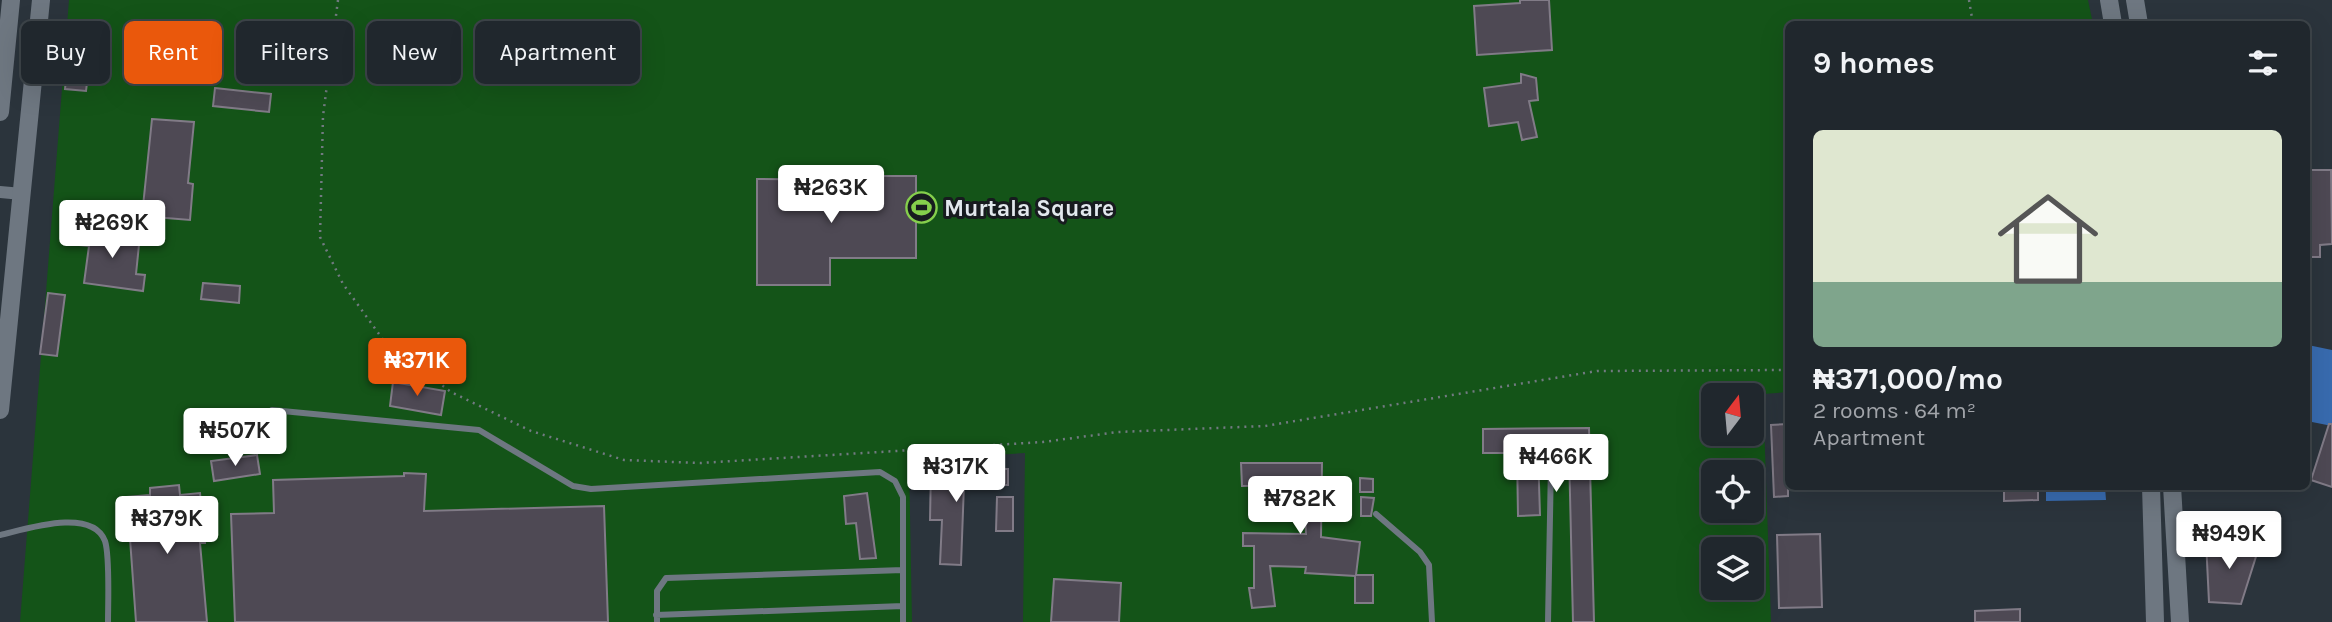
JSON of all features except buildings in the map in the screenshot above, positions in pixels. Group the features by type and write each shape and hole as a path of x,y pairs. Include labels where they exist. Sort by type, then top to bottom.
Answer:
{"main road":[{"path":"0,112 11,0"},
{"path":"0,410 41,0"},
{"path":"2109,0 2112,21"},
{"path":"2135,0 2138,21"},
{"path":"2146,622 2155,613 2151,490"},
{"path":"2172,490 2180,622"},
{"path":"2178,601 2188,622"}],"street":[{"path":"0,192 22,194"}],"lane":[{"path":"272,410 479,430 573,486 591,489 880,472 895,481 903,497 903,622"},
{"path":"1548,622 1551,464"},
{"path":"1376,514 1420,552 1429,565 1432,622"},
{"path":"0,535 77,522 97,529 105,542 108,622"},
{"path":"903,570 666,578 657,591 657,618 903,606"}],"path":[{"path":"338,0 323,116 320,237 343,284 384,341 451,391 531,431 624,460 701,463 1043,442 1118,432 1265,426 1597,371 1785,370"},
{"path":"1969,0 1972,21"}],"green space":[{"name":"Murtala Square","path":"69,0 2088,0 2092,21 1785,21 1785,392 1764,394 1764,383 1701,383 1701,446 1764,446 1764,422 1771,622 1023,622 1025,453 909,461 912,622 20,622 62,84 110,84 110,21 67,21"}],"water":[{"path":"2310,345 2332,350 2332,426 2310,422"},
{"path":"2046,490 2105,490 2106,500 2046,501"}],"place":[{"name":"Murtala Square","path":"921,208"}]}
